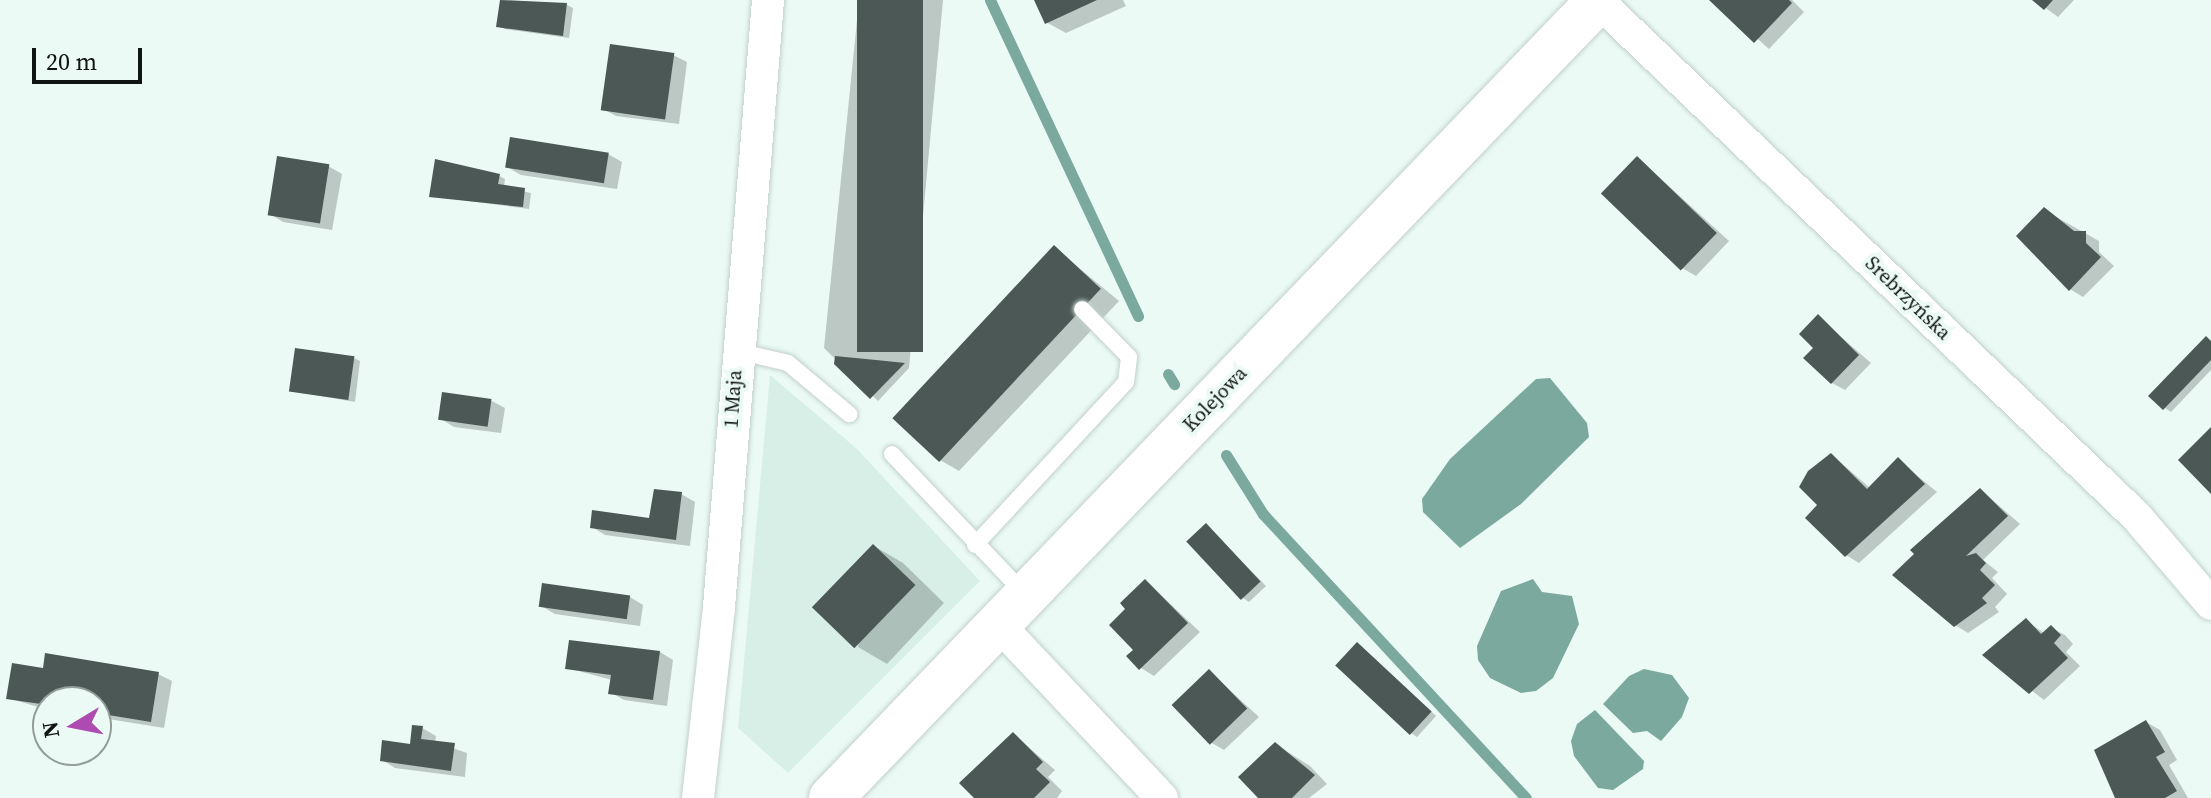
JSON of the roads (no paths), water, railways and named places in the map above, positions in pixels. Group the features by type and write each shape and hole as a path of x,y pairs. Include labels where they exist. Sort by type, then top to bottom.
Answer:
{"street":[{"name":"1 Maja","path":"698,798 719,607 736,351 768,0"},
{"name":"Srebrzyńska","path":"1598,0 2137,517 2211,604"},
{"name":"Kolejowa","path":"831,798 1598,0"},
{"path":"1012,609 1162,798"}],"lane":[{"path":"975,545 1126,382 1129,357 1082,309"},
{"path":"736,351 788,363 849,414"},
{"path":"892,454 975,545 1012,609"}],"waterway":[{"path":"990,0 1138,316"},
{"path":"1168,374 1174,384"},
{"path":"1226,455 1263,514 1526,798"}]}
